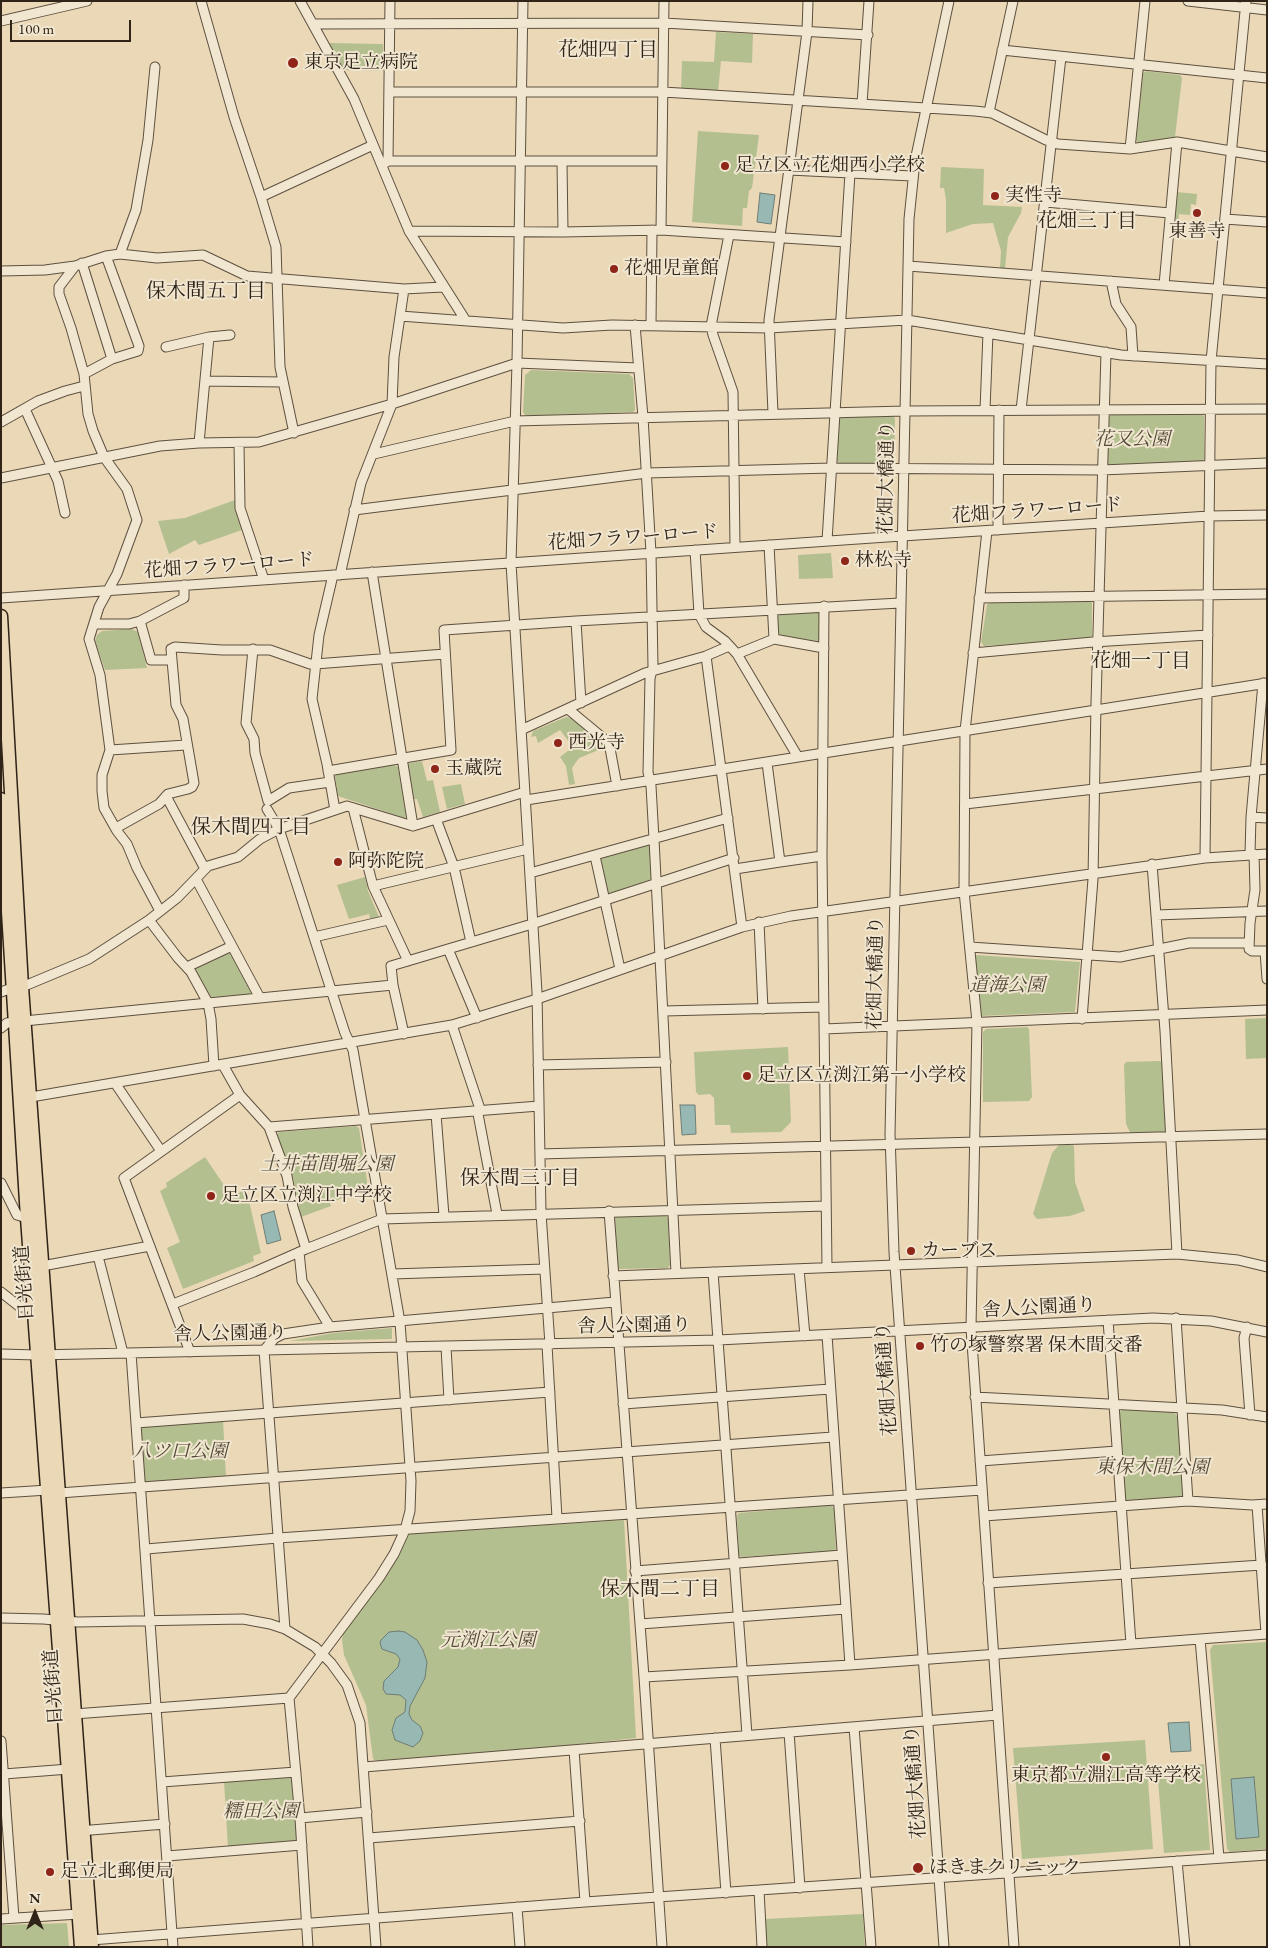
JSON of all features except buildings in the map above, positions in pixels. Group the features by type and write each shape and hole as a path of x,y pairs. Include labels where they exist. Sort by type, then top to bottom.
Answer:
{"highway":[{"name":"日光街道","path":"1,616 12,989"},
{"name":"日光街道","path":"1,800 4,884 12,989 19,1021 42,1266 43,1355 62,1620 69,1770 78,1831 88,1945"},
{"name":"日光街道","path":"25,1098 27,1218 34,1307 43,1355"},
{"name":"日光街道","path":"62,1620 74,1714 79,1914 88,1945"}],"street":[{"path":"1,21 87,1"},
{"path":"201,1 234,117 276,247 280,367 294,433"},
{"path":"300,1 354,99 373,145 385,163 409,231 466,321"},
{"path":"385,163 389,92 390,1"},
{"path":"523,1 518,326 511,563 537,999 540,1213 548,1309 550,1392 557,1518"},
{"path":"651,326 662,161 664,1"},
{"path":"773,413 769,328 807,32 808,1"},
{"path":"862,104 869,1"},
{"name":"花畑大橋通り","path":"944,1947 895,1265 890,1144 909,219 912,176 949,1"},
{"path":"989,112 1013,1"},
{"path":"1130,149 1145,1"},
{"path":"1188,1 1246,4 1267,10"},
{"path":"1205,858 1211,360 1246,4"},
{"path":"313,24 664,23 868,35"},
{"path":"1002,50 1267,78"},
{"path":"1021,410 1061,57"},
{"path":"120,254 136,210 148,140 155,67"},
{"path":"389,92 663,92 989,112 1052,143 1130,149 1177,142 1267,157"},
{"path":"1164,285 1177,142"},
{"path":"261,197 373,145"},
{"path":"385,163 662,161"},
{"path":"562,162 563,232"},
{"path":"789,170 912,176"},
{"path":"827,541 850,173"},
{"path":"1045,202 1170,213"},
{"path":"1225,219 1267,222"},
{"path":"409,231 563,232 656,230 846,242"},
{"path":"729,236 712,326 712,335 733,392 735,548"},
{"path":"1,271 45,270 79,265 106,256 120,254 157,258 203,255 246,276 338,282 404,289 443,287"},
{"path":"84,374 112,358 138,351 139,346 106,256"},
{"path":"79,265 112,358"},
{"path":"79,265 59,287 59,294 84,374 84,386 93,431 104,457 127,489 138,520 118,574 100,606 89,639 100,675 105,726 110,750 102,774 104,808 128,844 137,868 160,911"},
{"path":"908,266 1036,274 1267,293"},
{"path":"1111,280 1116,304 1130,327 1133,356"},
{"path":"335,810 313,709 315,664 319,635 337,575 360,483 374,454 392,404 394,358 404,289"},
{"path":"400,316 563,328 635,326 769,328 907,320 1133,356 1267,364"},
{"path":"635,326 647,473 651,553 652,671 648,772 654,839 664,1011 676,1273"},
{"path":"985,410 988,333"},
{"path":"166,347 209,337 230,335"},
{"path":"199,443 209,337"},
{"path":"1082,1019 1093,873 1098,596 1106,352"},
{"path":"1,478 160,446 259,442 392,404 517,363 638,368"},
{"path":"205,381 283,382"},
{"path":"1,422 38,401 84,386"},
{"path":"26,409 58,481 65,513"},
{"path":"374,454 515,421 835,412 1267,409"},
{"path":"998,530 999,410"},
{"path":"239,443 240,508 264,580"},
{"path":"354,510 647,473 831,468 1102,470 1267,463"},
{"name":"花畑フラワーロード","path":"1,598 902,536 1267,514"},
{"path":"987,531 965,731 964,891 977,1022 971,1328 1014,1947"},
{"path":"769,545 774,640"},
{"path":"695,550 699,614 706,627 737,654 798,757"},
{"path":"372,572 413,826"},
{"path":"95,624 129,624 140,621 184,598 184,585"},
{"path":"979,598 1267,594"},
{"path":"328,772 451,750 444,630 652,616 900,603"},
{"path":"824,606 822,856 827,1268"},
{"path":"140,621 151,660 172,660"},
{"path":"576,621 581,703"},
{"path":"973,653 1208,635"},
{"path":"737,654 774,640 824,648"},
{"path":"521,730 652,671 706,656 729,646"},
{"path":"116,828 159,804 174,791 192,787 194,782 194,773 189,749 186,745 183,719 176,705 171,649 175,647 222,650 270,650 310,664 445,654"},
{"path":"253,649 246,723 254,739 255,753 268,801 289,788 330,782"},
{"path":"706,656 742,927"},
{"path":"12,989 89,959 149,920 212,864 238,857 279,828 347,806 413,826 525,796 617,786 1265,683 1251,818 1255,890 1249,943 1252,952 1266,951 1267,979"},
{"path":"568,709 609,743 617,786"},
{"path":"110,750 186,745"},
{"path":"767,763 780,862"},
{"path":"965,804 1267,768"},
{"path":"166,796 205,869"},
{"path":"353,808 373,886 408,961"},
{"path":"266,809 279,828 352,1050 400,1322 411,1467 411,1497 405,1530 394,1554 379,1578 289,1698 300,1818 308,1947"},
{"path":"530,874 728,818"},
{"path":"1251,818 1267,818"},
{"path":"436,819 454,867 471,942"},
{"path":"373,886 528,849"},
{"path":"25,1098 452,1025 537,999 660,954 759,922 823,910 1152,864 1267,854"},
{"path":"595,856 620,969"},
{"path":"735,869 822,856"},
{"path":"404,1034 393,986 391,966 532,924 734,858"},
{"path":"1152,864 1177,1254"},
{"path":"196,879 260,998"},
{"path":"1156,915 1252,910 1267,911"},
{"path":"149,920 187,967 208,1003 219,1066 240,1095 269,1127 287,1176 302,1250 302,1281 330,1327"},
{"path":"314,937 388,920"},
{"path":"759,922 763,1009"},
{"path":"970,947 1120,957 1189,943 1249,943"},
{"path":"187,967 232,946"},
{"path":"448,949 477,1018"},
{"path":"1,1028 7,1023 19,1021 393,986"},
{"path":"664,1011 824,1008"},
{"path":"824,1028 1267,1010"},
{"path":"452,1025 479,1110 478,1114 497,1214"},
{"path":"538,1065 666,1062"},
{"path":"115,1083 161,1151"},
{"path":"190,1352 124,1178 240,1095"},
{"path":"269,1127 539,1106"},
{"path":"436,1114 444,1216"},
{"path":"540,1154 1267,1134"},
{"path":"1,1183 17,1215 27,1218"},
{"path":"173,1304 382,1219 497,1214 826,1206"},
{"path":"609,1211 649,1744 662,1947"},
{"path":"42,1266 150,1246"},
{"path":"613,1276 1177,1254 1238,1260 1267,1267"},
{"path":"98,1256 127,1353 136,1423 173,1947"},
{"path":"392,1274 544,1268"},
{"path":"799,1268 805,1336"},
{"path":"713,1272 747,1736"},
{"path":"1,1293 20,1307 34,1307"},
{"path":"285,1629 264,1350 275,1338 283,1334 330,1327 615,1302"},
{"path":"1176,1318 1188,1501"},
{"name":"舎人公園通り","path":"1,1354 43,1355 403,1348 718,1340 1176,1318 1211,1321 1267,1332"},
{"path":"1108,1320 1131,1644"},
{"path":"1247,1327 1244,1338 1250,1415"},
{"path":"827,1335 850,1665"},
{"path":"446,1347 449,1400"},
{"path":"623,1404 830,1389"},
{"path":"136,1423 550,1392"},
{"path":"975,1397 1222,1410 1267,1417"},
{"path":"1,1493 141,1487 833,1437"},
{"path":"980,1461 1117,1451"},
{"path":"146,1549 557,1518 982,1490"},
{"path":"984,1516 1188,1501 1267,1504"},
{"path":"644,1677 850,1665 1267,1634 1262,1565 1264,1554 1257,1505"},
{"path":"635,1571 842,1555"},
{"path":"988,1583 1262,1565"},
{"path":"640,1624 846,1609"},
{"path":"1,1618 62,1620 243,1619 285,1629 300,1636 322,1653 340,1674 352,1697 360,1723 376,1947"},
{"path":"1200,1639 1220,1858"},
{"path":"74,1714 289,1698"},
{"path":"364,1767 998,1715"},
{"path":"854,1727 871,1947"},
{"path":"789,1732 800,1888"},
{"path":"715,1738 726,1893"},
{"path":"1,1741 14,1918"},
{"path":"574,1750 585,1902"},
{"path":"4,1774 69,1770"},
{"path":"162,1782 296,1772"},
{"path":"300,1818 367,1812"},
{"path":"369,1838 580,1821"},
{"path":"78,1831 165,1824"},
{"path":"168,1856 302,1845"},
{"path":"88,1945 172,1934 517,1907 1267,1855"},
{"path":"1177,1860 1185,1947"},
{"path":"759,1890 762,1947"},
{"path":"517,1907 520,1947"},
{"path":"1,1919 79,1914"}],"green space":[{"path":"716,32 753,34 752,63 721,61 718,92 681,90 682,61 714,62"},
{"path":"329,43 383,44 383,71 344,70"},
{"path":"1146,71 1180,75 1182,78 1175,137 1138,143 1136,140 1143,73"},
{"path":"698,131 759,135 752,188 749,191 747,208 743,208 742,226 692,222"},
{"path":"941,167 984,169 983,205 1022,207 1021,213 1008,237 1005,269 1000,269 1001,251 993,223 973,224 946,233 946,200 944,188 940,188"},
{"path":"1176,192 1197,194 1196,205 1191,204 1190,215 1179,214 1178,224 1173,223"},
{"path":"531,370 629,374 633,378 635,410 633,412 526,416 523,412 525,375"},
{"path":"893,415 895,419 894,461 891,464 840,464 837,461 839,419 842,416"},
{"name":"花又公園","path":"1111,415 1202,415 1204,416 1204,459 1202,461 1110,466 1107,464 1108,417"},
{"path":"235,500 242,530 199,545 195,540 169,554 158,521 185,518"},
{"path":"831,553 833,578 799,579 798,555"},
{"path":"1090,601 1092,603 1092,637 1090,639 984,646 981,642 987,605 990,602"},
{"path":"817,612 819,614 819,640 816,642 781,636 778,633 777,617 779,614"},
{"path":"132,629 138,632 147,668 105,670 95,641 97,635 102,631"},
{"path":"566,717 571,718 606,744 606,747 579,758 572,768 575,784 569,785 566,766 560,757 573,747 560,730 538,743 536,736 531,737 533,731"},
{"path":"422,761 427,781 433,780 440,812 423,817 417,799 414,799 407,765"},
{"path":"394,765 398,767 406,817 404,818 338,796 335,776 337,773"},
{"path":"461,784 465,804 447,809 442,787"},
{"path":"648,845 650,847 651,879 610,895 607,892 600,861 603,857"},
{"path":"365,877 368,891 379,917 370,919 369,914 349,919 337,885"},
{"path":"228,951 231,952 252,991 251,995 212,999 194,967"},
{"name":"道海公園","path":"975,955 1080,962 1075,1012 980,1016"},
{"path":"1267,1018 1267,1058 1246,1059 1245,1019"},
{"path":"1027,1027 1029,1029 1032,1097 1029,1101 983,1102 983,1032 986,1029"},
{"path":"788,1047 791,1122 781,1132 731,1133 730,1125 715,1125 714,1098 710,1094 699,1095 696,1092 694,1052"},
{"path":"1160,1061 1163,1063 1165,1134 1131,1134 1126,1124 1124,1065 1126,1062"},
{"name":"土井苗間堀公園","path":"356,1126 359,1128 368,1188 330,1203 331,1206 301,1217 293,1177 276,1136 279,1132"},
{"path":"1059,1145 1073,1145 1074,1147 1075,1182 1085,1211 1070,1216 1037,1219 1033,1214 1052,1153"},
{"path":"205,1157 230,1194 236,1195 246,1188 261,1253 253,1256 254,1261 183,1289 167,1248 180,1242 160,1191 167,1187 166,1183"},
{"path":"666,1216 668,1218 670,1265 668,1268 619,1269 617,1267 615,1219 617,1217"},
{"path":"392,1328 392,1339 290,1341 333,1333"},
{"name":"東保木間公園","path":"1122,1410 1174,1412 1178,1418 1184,1494 1180,1498 1127,1502 1124,1499 1119,1413"},
{"name":"八ツ口公園","path":"223,1420 226,1477 150,1483 145,1481 141,1430 144,1426"},
{"path":"831,1505 834,1508 836,1549 833,1551 739,1556 737,1516 739,1513"},
{"name":"元渕江公園","path":"624,1520 636,1738 384,1765 373,1759 366,1705 344,1655 343,1633 392,1567 409,1534"},
{"path":"1267,1642 1267,1849 1230,1852 1227,1849 1210,1650 1213,1645"},
{"path":"1145,1740 1153,1849 1022,1859 1013,1748"},
{"path":"1204,1764 1210,1850 1164,1853 1157,1768"},
{"name":"糯田公園","path":"289,1776 292,1780 298,1837 295,1843 228,1848 224,1781"},
{"path":"863,1914 865,1947 766,1947 765,1919"},
{"path":"67,1923 69,1947 1,1947 1,1925"}],"water":[{"path":"760,193 775,195 771,224 757,222"},
{"path":"680,1105 695,1105 696,1134 682,1135"},
{"path":"274,1211 281,1240 267,1244 261,1215"},
{"path":"389,1632 405,1632 417,1640 427,1662 425,1678 410,1706 409,1714 412,1720 420,1726 423,1733 420,1741 413,1747 395,1740 392,1730 396,1718 405,1712 406,1700 400,1695 386,1694 383,1689 384,1681 398,1667 400,1659 396,1654 382,1649 380,1643"},
{"path":"1189,1722 1191,1751 1171,1752 1168,1723"},
{"path":"1254,1777 1259,1837 1236,1839 1231,1779"}],"place":[{"name":"東京足立病院","path":"293,63"},
{"name":"足立区立花畑西小学校","path":"725,166"},
{"name":"実性寺","path":"995,196"},
{"name":"東善寺","path":"1197,213"},
{"name":"花畑児童館","path":"614,269"},
{"name":"林松寺","path":"845,561"},
{"name":"西光寺","path":"558,743"},
{"name":"玉蔵院","path":"435,769"},
{"name":"阿弥陀院","path":"338,862"},
{"name":"足立区立渕江第一小学校","path":"747,1076"},
{"name":"足立区立渕江中学校","path":"211,1196"},
{"name":"カーブス","path":"911,1251"},
{"name":"竹の塚警察署 保木間交番","path":"920,1346"},
{"name":"東京都立淵江高等学校","path":"1106,1757"},
{"name":"ほきまクリニック","path":"918,1868"},
{"name":"足立北郵便局","path":"50,1872"}],"district":[{"name":"花畑四丁目","path":"608,51"},
{"name":"花畑三丁目","path":"1087,222"},
{"name":"保木間五丁目","path":"206,292"},
{"name":"花畑一丁目","path":"1141,662"},
{"name":"保木間四丁目","path":"251,828"},
{"name":"保木間三丁目","path":"520,1179"},
{"name":"保木間二丁目","path":"660,1590"}]}
